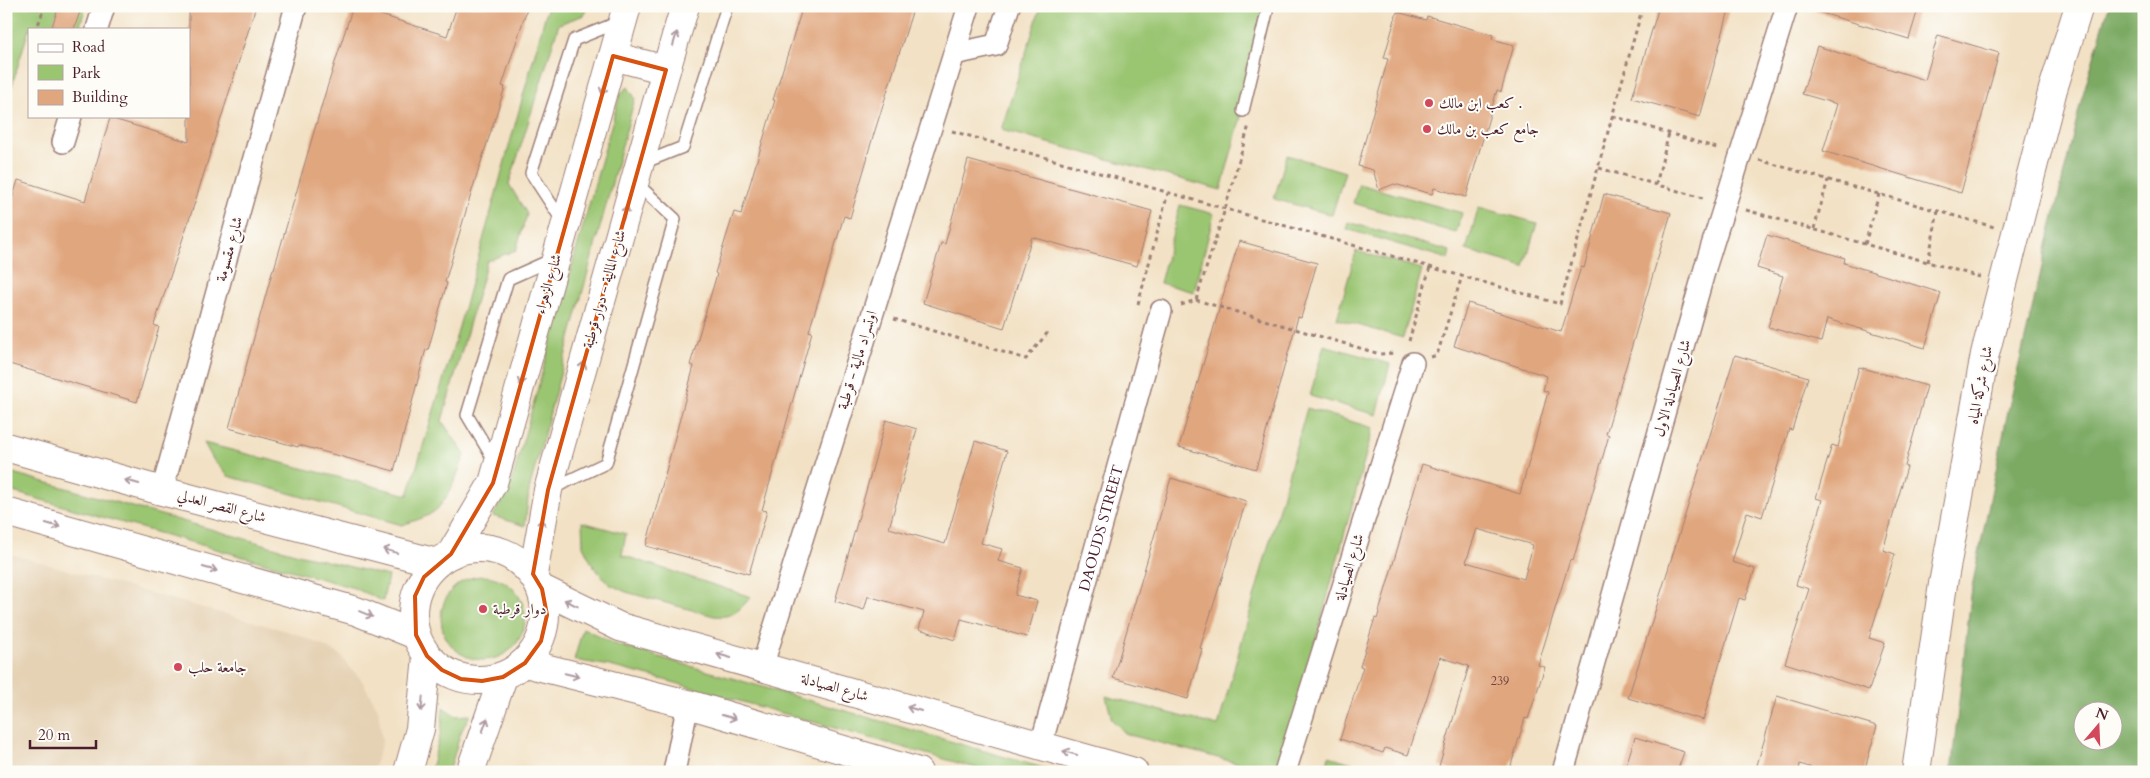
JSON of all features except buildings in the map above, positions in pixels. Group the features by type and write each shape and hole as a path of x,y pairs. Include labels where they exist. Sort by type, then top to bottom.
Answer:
{"street":[{"path":"97,28 104,6"},
{"name":"شارع مقسومة","path":"162,491 296,6"},
{"name":"شارع المالية - دوار قرطبة","path":"538,582 548,490 636,173 685,6"},
{"name":"اوتسراد مالية - قرطبة","path":"762,667 969,6"},
{"path":"954,54 996,45 1009,6"},
{"name":"شارع الصيادلة الاول","path":"1563,772 1725,204 1787,6"},
{"name":"شارع شركة المياه","path":"1916,772 1944,584 1985,354 2053,89 2079,6"},
{"name":"شارع الزهراء","path":"444,559 493,483 625,14"},
{"path":"612,56 666,70"},
{"path":"63,142 70,118"},
{"name":"DAOUDS STREET","path":"1041,745 1161,311"},
{"name":"شارع الصيادلة","path":"1285,772 1409,358"},
{"name":"شارع القصر العدلي","path":"6,447 162,491 444,559"},
{"path":"6,512 356,611 421,645 442,670 461,679 482,681 514,670 688,704 918,772"},
{"path":"408,772 420,730 421,645 412,615 415,596 424,577 444,559 473,548 496,550 517,558 538,582 547,615 541,641 514,670 470,772"},
{"name":"شارع الصيادلة","path":"538,582 620,627 1134,772"},
{"path":"674,772 688,704"}],"lane":[{"path":"548,490 606,464 675,219 636,173 683,147 727,6"},
{"path":"1243,111 1267,6"},
{"path":"565,225 531,173 574,40 625,14"},
{"path":"498,466 467,415 508,279 556,258"}],"path":[{"path":"38,6 42,14 38,25"},
{"path":"932,125 1560,304 1643,6"},
{"path":"1613,116 1740,155 2016,233"},
{"path":"1656,184 1669,134"},
{"path":"1598,168 2003,284"},
{"path":"1814,230 1828,180"},
{"path":"1138,304 1168,193"},
{"path":"1865,244 1879,194"},
{"path":"1196,300 1225,209"},
{"path":"1928,262 1938,211"},
{"path":"1409,358 1430,267"},
{"path":"1161,311 1196,300 1380,354 1409,358 1437,355 1462,276"},
{"path":"872,313 1026,359 1049,332"}],"highlighted area":[{"path":"613,56 666,70 548,490 533,574 542,589 547,615 541,641 525,663 503,677 482,681 461,679 442,670 427,656 416,635 415,596 424,577 451,554 493,483"}],"shaded area":[{"name":"جامعة حلب","path":"6,553 297,634 338,653 362,681 378,709 382,741 373,772 6,772"}],"green space":[{"path":"6,6 86,6 79,28 28,28 6,105"},
{"path":"548,6 587,6 584,15 559,24 509,184 527,214 516,250 487,261 442,421 465,455 454,483 443,502 431,514 402,525 228,476 214,461 204,443 408,495 455,341"},
{"path":"1041,6 1271,6 1221,190 1001,130"},
{"path":"2109,6 2144,6 2144,772 1951,772 1972,587 2008,411 2081,101"},
{"path":"628,87 635,98 529,490 525,526 493,516 511,484 620,94"},
{"path":"1287,155 1345,172 1332,215 1274,199"},
{"path":"1359,184 1462,213 1456,233 1353,203"},
{"path":"1180,205 1214,214 1194,292 1160,283"},
{"path":"1479,207 1537,223 1524,267 1466,250"},
{"path":"1348,222 1450,251 1448,259 1346,229"},
{"path":"1356,251 1422,269 1403,338 1337,319"},
{"path":"1324,345 1390,364 1377,415 1310,396"},
{"path":"1307,408 1373,428 1280,772 1272,772 1126,734 1112,720 1106,696 1218,726"},
{"path":"6,471 302,555 388,576 383,601 354,588 6,490"},
{"path":"582,522 626,534 622,555 751,597 731,615 714,616 626,592 609,584 593,566 583,546"},
{"path":"483,576 499,579 513,588 522,602 525,618 522,634 513,648 499,657 483,660 467,657 453,648 444,634 441,618 444,602 453,588 467,579"},
{"path":"583,628 614,644 1057,772 990,772 672,682 610,666 574,660"},
{"path":"443,707 456,716 470,715 461,732 449,772 430,772 441,732"},
{"path":"1329,756 1381,772 1325,772"}],"place":[{"name":"كعب ابن مالك .","path":"1429,103"},
{"name":"جامع كعب بن مالك","path":"1427,129"},
{"name":"دوار قرطبة","path":"483,609"},
{"name":"جامعة حلب","path":"178,667"}]}
